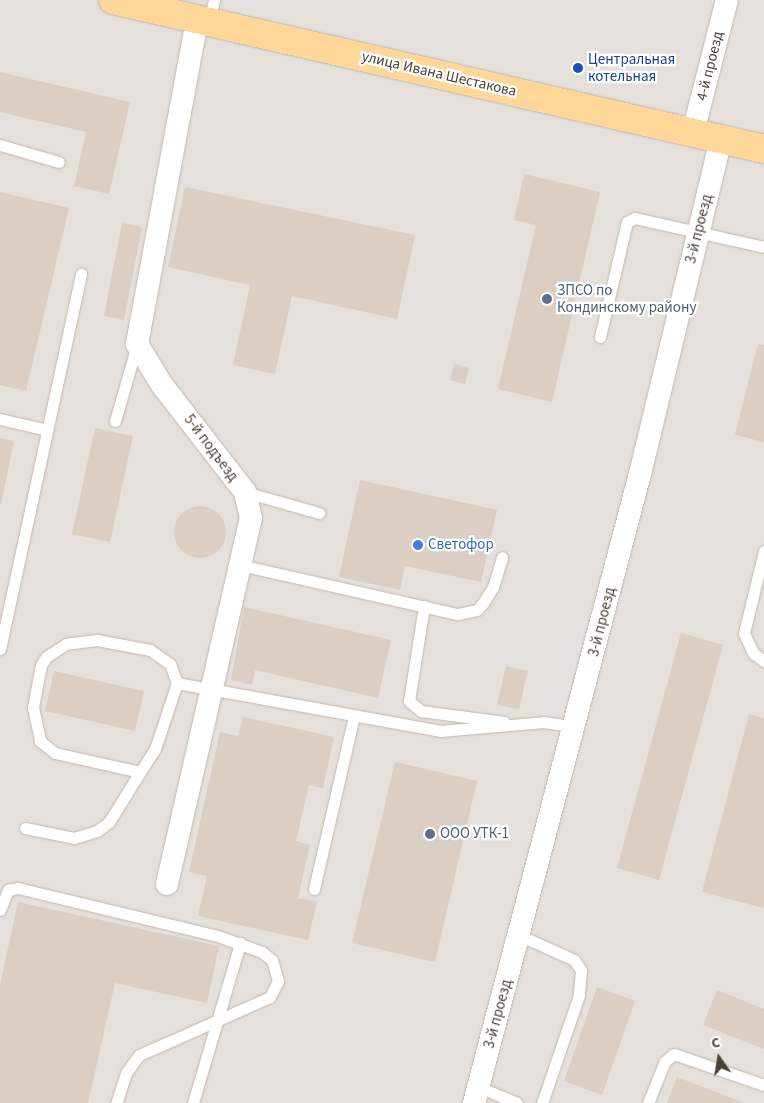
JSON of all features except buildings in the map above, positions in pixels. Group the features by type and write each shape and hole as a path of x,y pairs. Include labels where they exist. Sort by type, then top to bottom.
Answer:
{"main road":[{"name":"улица Ивана Шестакова","path":"113,0 207,14 764,149"}],"street":[{"name":"4-й проезд","path":"693,132 727,0"},
{"path":"137,344 207,14"},
{"name":"3-й проезд","path":"476,1095 575,727 721,139"},
{"name":"5-й подъезд","path":"137,344 162,385 244,492 250,518 213,690 167,884"}],"lane":[{"path":"0,145 59,162"},
{"path":"600,337 627,222 635,218 764,247"},
{"path":"0,649 81,274"},
{"path":"115,420 137,344"},
{"path":"0,419 47,430"},
{"path":"244,492 319,514"},
{"path":"240,565 458,614 477,610 494,587 502,557"},
{"path":"763,558 744,633 753,653 764,661"},
{"path":"424,606 408,692 414,708 518,724"},
{"path":"25,828 74,838 97,831 109,822 155,749 177,683 170,664 162,656 150,650 97,640 66,644 46,657 41,665 33,707 35,730 46,748 140,772"},
{"path":"177,683 440,732 544,722 575,727"},
{"path":"314,889 354,716"},
{"path":"0,910 8,890 18,888 240,943 272,960 277,970 275,992 262,1003 139,1055 126,1073 116,1103"},
{"path":"519,935 574,960 581,970 579,995 542,1103"},
{"path":"193,1103 240,943"},
{"path":"648,1103 665,1061 674,1054 764,1085"},
{"path":"476,1095 517,1103"}],"shaded area":[{"path":"0,0 764,0 764,1103 0,1103"},
{"path":"588,619 555,745 537,730 566,626"}],"place":[{"name":"Центральная котельная","path":"578,68"},
{"name":"ЗПСО по Кондинскому району","path":"547,299"},
{"name":"Светофор","path":"418,545"},
{"name":"ООО УТК-1","path":"430,834"}]}
